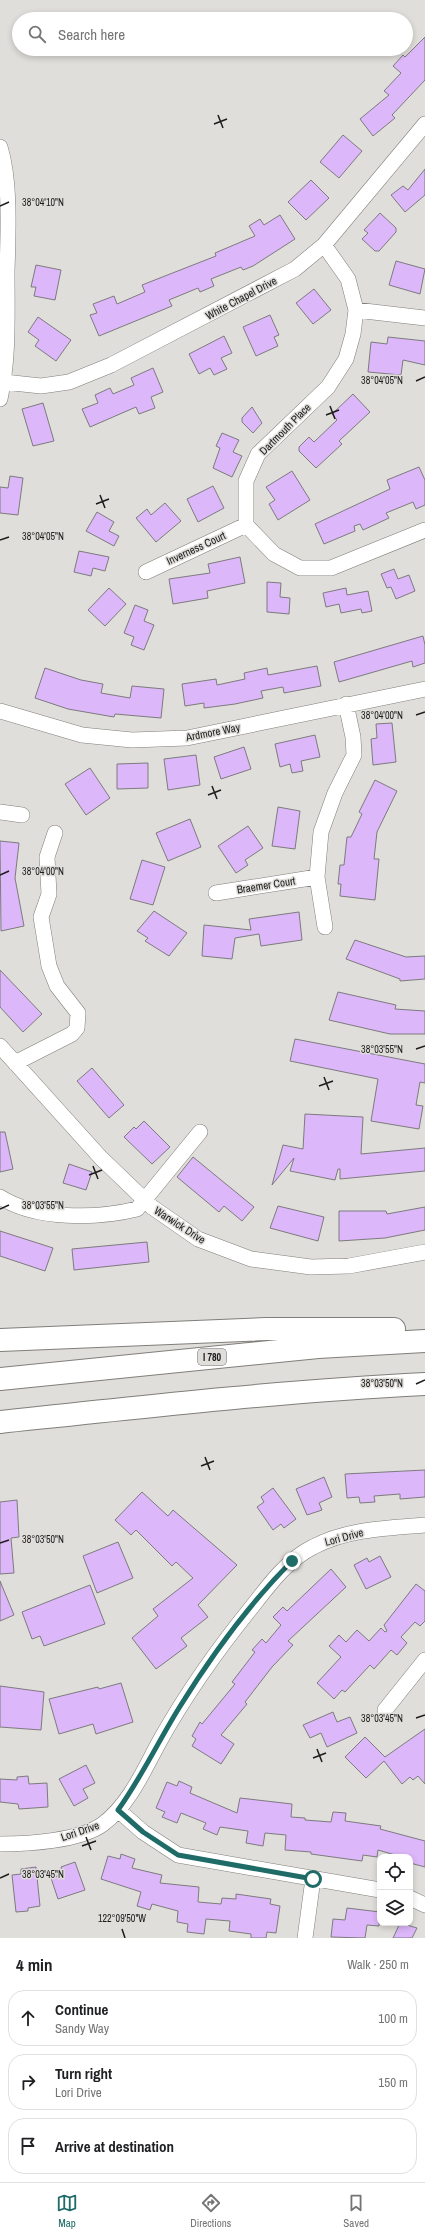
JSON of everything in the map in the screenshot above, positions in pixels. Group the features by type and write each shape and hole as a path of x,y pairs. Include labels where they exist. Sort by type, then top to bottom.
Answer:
{"highway":[{"path":"0,1340 266,1329 425,1331"},
{"name":"I 780","path":"0,1379 318,1347 425,1341"},
{"path":"0,1422 218,1400 425,1384"}],"street":[{"name":"White Chapel Drive","path":"4,382 41,386 69,382 111,365 267,285 295,268 324,245 425,124"},
{"path":"0,147 3,157 8,215 4,286 4,382 0,399"},
{"name":"Dartmouth Place","path":"246,525 246,481 258,454 328,387 346,359 353,334 356,310 348,279 324,245"},
{"path":"356,310 425,318"},
{"path":"246,525 274,554 300,568 331,568 425,530"},
{"name":"Inverness Court","path":"146,572 246,525"},
{"name":"Ardmore Way","path":"0,712 82,735 132,740 187,738 346,704 425,689"},
{"path":"325,926 317,877 320,832 335,792 354,755 353,737 346,704"},
{"path":"0,812 22,815"},
{"path":"15,1063 72,1034 77,1028 79,1022 78,1013 57,986 49,966 41,917 49,894 47,857 55,833"},
{"name":"Braemer Court","path":"216,893 317,877"},
{"name":"Warwick Drive","path":"0,1046 63,1118 152,1207 198,1239 251,1259 311,1267 349,1266 425,1252"},
{"path":"0,1197 15,1206 71,1216 121,1213 137,1209 200,1132"},
{"name":"Lori Drive","path":"0,1844 21,1844 73,1836 101,1825 118,1810 179,1708 218,1649 273,1580 292,1561 312,1547 331,1538 359,1532 425,1525"},
{"path":"386,1710 425,1660"},
{"path":"118,1810 143,1832 178,1855 377,1890"},
{"path":"305,1938 313,1879"},
{"path":"413,1899 425,1905"}],"building":[{"path":"425,37 425,80 392,115 395,118 373,136 360,119 389,95 384,91 401,73 393,66 402,56 413,56 413,49"},
{"path":"343,135 362,151 339,178 320,162"},
{"path":"425,169 425,195 405,212 391,195 403,186 408,190"},
{"path":"311,180 329,198 306,220 288,202"},
{"path":"380,213 396,228 396,232 379,251 375,251 362,239 368,233 364,230"},
{"path":"280,215 295,239 253,266 243,270 241,267 211,279 214,286 200,292 198,288 169,300 172,306 99,336 90,315 97,313 93,304 114,296 117,304 145,292 142,285 216,256 215,253 255,236 249,226 260,219 264,225"},
{"path":"396,261 425,269 420,294 389,285"},
{"path":"36,265 61,270 55,300 34,296 36,287 31,287"},
{"path":"314,289 331,310 313,324 296,303"},
{"path":"270,315 279,335 274,337 278,346 256,356 243,327"},
{"path":"38,317 71,340 56,361 35,346 39,340 28,332"},
{"path":"224,336 232,353 221,358 227,369 214,375 210,368 199,374 189,354"},
{"path":"388,337 425,341 425,365 403,360 401,375 368,372 371,342 387,344"},
{"path":"153,368 163,392 151,397 155,408 139,414 136,407 90,427 82,409 98,403 95,395 110,388 113,394 134,385 131,378"},
{"path":"353,394 370,412 339,441 342,444 316,468 299,451 299,447 309,437 314,442 337,420 332,414"},
{"path":"43,403 54,441 33,446 22,409"},
{"path":"252,407 262,423 253,433 242,422 242,418"},
{"path":"222,433 239,440 233,452 242,456 232,477 213,468 220,448 216,446"},
{"path":"419,467 425,480 425,505 416,509 413,502 386,513 389,518 363,530 360,524 354,526 355,531 324,544 315,524 390,489 387,480"},
{"path":"292,471 310,500 278,520 269,504 275,500 266,487"},
{"path":"10,476 23,478 18,515 0,513 0,487 8,488"},
{"path":"213,486 224,508 198,522 187,499"},
{"path":"165,503 181,521 156,542 136,518 147,509 151,515"},
{"path":"97,512 114,522 109,531 119,536 114,546 86,531"},
{"path":"79,551 109,557 105,571 93,568 91,576 74,572"},
{"path":"240,557 245,583 207,591 208,598 173,604 169,579 210,573 208,564"},
{"path":"394,569 398,579 409,575 415,591 396,599 391,587 387,588 381,574"},
{"path":"267,582 281,583 280,597 290,598 289,614 267,612"},
{"path":"109,588 126,604 105,626 88,610"},
{"path":"346,588 347,595 368,591 372,611 362,613 361,609 341,613 339,604 326,607 323,593"},
{"path":"135,605 148,610 144,621 154,625 144,650 131,645 134,637 124,633"},
{"path":"423,636 425,645 425,663 413,667 412,661 339,682 334,662"},
{"path":"317,666 321,686 284,693 283,687 261,691 263,698 235,704 204,708 204,703 185,706 182,684 216,679 217,685 245,679 244,673 267,668 268,675"},
{"path":"45,668 81,680 103,684 101,693 130,698 132,686 164,689 161,718 115,714 114,717 68,709 35,698"},
{"path":"392,723 396,762 373,765 371,739 377,738 376,724"},
{"path":"315,735 320,757 301,761 303,771 292,773 290,764 280,767 275,744"},
{"path":"244,747 251,769 221,779 214,757"},
{"path":"196,755 200,785 168,790 164,759"},
{"path":"148,763 148,788 117,789 117,764"},
{"path":"90,768 110,798 86,815 65,784"},
{"path":"375,780 397,791 377,832 374,859 379,859 375,900 340,896 341,884 338,884 340,865 344,865 347,837 351,837 362,814 359,812"},
{"path":"278,807 300,811 295,849 272,846"},
{"path":"190,819 201,847 168,861 156,833"},
{"path":"248,826 263,848 245,860 248,865 236,873 218,846"},
{"path":"0,841 19,843 15,878 24,926 1,931"},
{"path":"142,860 165,867 153,905 130,899"},
{"path":"154,911 187,933 169,956 145,941 148,938 137,931"},
{"path":"299,912 302,940 261,946 259,934 235,938 232,959 202,956 204,925 251,930 249,919"},
{"path":"355,940 406,957 425,956 425,979 400,981 400,979 346,959"},
{"path":"0,970 42,1014 23,1032 0,1007"},
{"path":"338,992 396,1005 395,1009 425,1011 425,1034 390,1034 329,1020"},
{"path":"295,1039 425,1064 425,1083 420,1082 416,1105 423,1106 419,1129 371,1121 378,1079 290,1061"},
{"path":"92,1068 124,1105 109,1118 77,1081"},
{"path":"305,1114 363,1117 361,1154 425,1148 425,1171 340,1179 340,1169 338,1169 335,1180 290,1171 294,1158 272,1185 283,1145 303,1149"},
{"path":"144,1121 170,1147 152,1164 124,1137 134,1127 136,1129"},
{"path":"0,1132 5,1132 13,1169 0,1172"},
{"path":"193,1157 254,1207 242,1221 224,1206 219,1212 177,1177"},
{"path":"69,1164 92,1172 86,1190 63,1183"},
{"path":"278,1206 324,1217 318,1241 270,1228"},
{"path":"425,1207 425,1230 385,1238 339,1241 339,1211 386,1211 387,1214"},
{"path":"0,1231 53,1248 45,1271 0,1256"},
{"path":"147,1242 149,1262 74,1270 72,1249"},
{"path":"425,1470 425,1497 400,1499 400,1494 374,1496 375,1502 360,1503 359,1497 347,1498 345,1474"},
{"path":"324,1477 332,1497 319,1503 322,1510 307,1515 296,1489"},
{"path":"273,1488 296,1519 284,1528 281,1524 273,1530 257,1507 264,1502 261,1497"},
{"path":"142,1492 168,1516 173,1510 237,1565 198,1605 208,1617 181,1638 187,1646 156,1669 132,1638 158,1616 153,1609 193,1578 176,1562 172,1566 136,1530 131,1535 115,1520"},
{"path":"17,1500 19,1537 11,1538 14,1573 0,1574 0,1502"},
{"path":"118,1542 133,1578 97,1593 83,1556"},
{"path":"380,1556 391,1577 366,1589 354,1565 367,1558 369,1562"},
{"path":"331,1569 346,1587 288,1641 293,1645 272,1667 245,1702 247,1704 221,1735 234,1744 221,1764 192,1746 196,1739 192,1736 200,1722 202,1724 235,1684 232,1682 255,1652 252,1650 262,1639 266,1643 281,1625 273,1617 283,1607 287,1611"},
{"path":"0,1581 14,1615 0,1621"},
{"path":"416,1584 425,1591 425,1621 420,1626 415,1622 401,1637 407,1643 397,1655 391,1650 374,1669 370,1665 345,1692 342,1690 334,1699 317,1683 341,1657 329,1646 339,1635 346,1642 357,1630 369,1641 381,1628 385,1632 387,1631 384,1625"},
{"path":"90,1585 105,1624 44,1646 40,1636 32,1639 22,1612"},
{"path":"121,1683 133,1722 96,1734 93,1724 59,1734 49,1699"},
{"path":"0,1686 44,1692 41,1730 0,1727"},
{"path":"333,1712 337,1722 350,1717 357,1733 327,1747 321,1733 310,1738 303,1725"},
{"path":"425,1729 425,1784 418,1776 413,1780 410,1777 402,1784 384,1761 366,1778 345,1757 365,1737 385,1757"},
{"path":"86,1765 95,1783 83,1789 88,1798 74,1806 59,1779"},
{"path":"28,1776 29,1784 47,1783 48,1807 19,1809 18,1804 0,1802 0,1779 17,1780 17,1777"},
{"path":"179,1781 192,1787 190,1793 237,1813 240,1798 292,1804 291,1817 305,1818 305,1820 331,1822 333,1812 346,1813 345,1821 381,1826 380,1829 425,1841 425,1867 413,1864 413,1854 392,1854 378,1850 377,1857 363,1855 362,1861 311,1854 311,1852 285,1850 286,1835 265,1833 263,1846 246,1843 248,1831 220,1827 217,1835 203,1829 206,1823 181,1813 177,1823 162,1817 165,1812 156,1808 167,1782 177,1786"},
{"path":"121,1854 135,1859 132,1868 162,1875 160,1883 199,1887 198,1902 221,1904 222,1898 236,1899 236,1894 271,1899 270,1904 280,1906 276,1933 267,1932 266,1938 251,1938 251,1934 229,1931 230,1921 206,1919 204,1934 187,1932 188,1924 177,1922 178,1911 152,1904 150,1910 137,1906 141,1892 101,1879 108,1856 120,1859"},
{"path":"75,1862 85,1890 58,1899 51,1878 63,1874 61,1867"},
{"path":"36,1867 40,1906 28,1908 28,1911 16,1912 12,1875 21,1874 21,1869"},
{"path":"347,1908 377,1912 377,1926 367,1925 365,1938 331,1937 333,1919 345,1920"},
{"path":"399,1926 410,1926 417,1928 412,1938 393,1938"}],"route":[{"path":"292,1561 273,1580 218,1649 179,1708 129,1794 118,1810 143,1832 178,1855 313,1879"}]}
